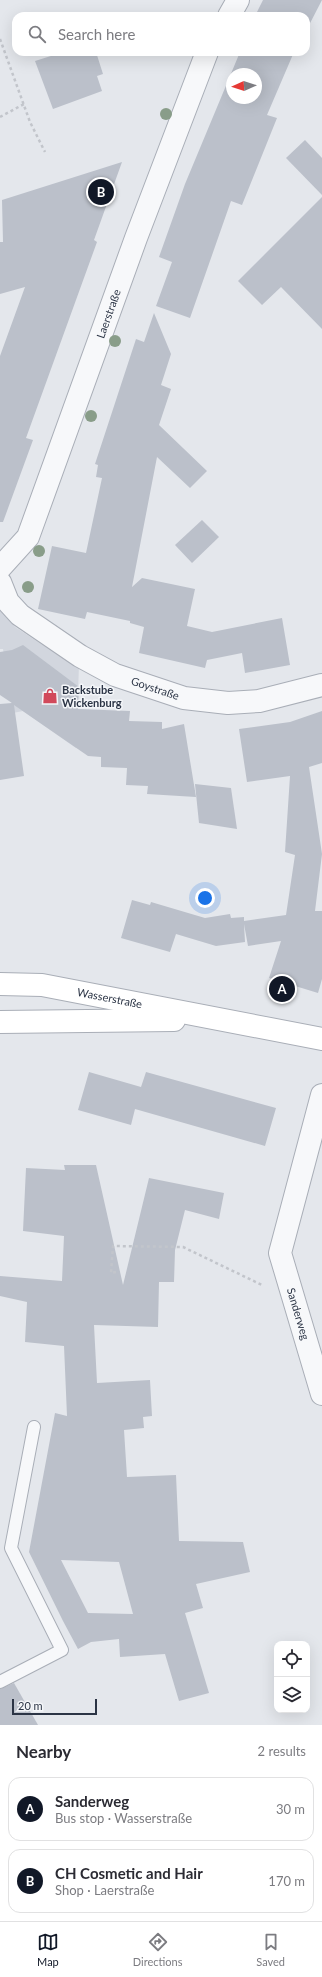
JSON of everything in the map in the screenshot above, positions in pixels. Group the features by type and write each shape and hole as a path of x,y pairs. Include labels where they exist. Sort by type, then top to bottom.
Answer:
{"street":[{"path":"231,12 238,0"},
{"name":"Laerstraße","path":"0,568 28,537 136,238 205,56"},
{"name":"Goystraße","path":"0,582 8,602 20,615 80,656 115,675 184,698 228,703 259,701 322,685"},
{"name":"Wasserstraße","path":"0,984 42,985 322,1039"},
{"name":"Wasserstraße","path":"0,1022 220,1019"},
{"name":"Sanderweg","path":"322,1095 280,1253 322,1394"}],"lane":[{"path":"0,1682 62,1650 11,1548 34,1426"}],"path":[{"path":"0,39 30,122 46,152"},
{"path":"0,117 24,104"},
{"path":"116,1272 111,1273 113,1246 183,1247 293,1300"}],"shaded area":[{"path":"0,607 15,627 55,653 79,665 76,748 23,711 13,713 3,649 0,649"}],"building":[{"path":"263,0 322,0 310,23 310,12 257,12"},
{"path":"51,56 97,56 103,74 97,76 102,91 53,109 35,61"},
{"path":"238,56 292,56 267,115 277,118 242,205 231,201 190,318 156,306 172,262 159,257 185,184 226,86 226,104 262,104 262,68 233,68"},
{"path":"305,140 322,158 322,195 286,158"},
{"path":"122,162 94,240 97,242 26,438 33,440 3,522 0,522 0,356 25,287 0,294 0,242 3,242 2,200"},
{"path":"322,197 322,329 281,287 262,305 238,281"},
{"path":"154,313 171,354 161,385 171,389 159,425 207,471 190,488 157,457 132,587 142,578 195,589 187,626 212,632 282,618 290,665 245,673 242,653 207,660 205,668 139,653 144,627 130,623 130,621 87,612 85,619 38,609 52,546 86,553 102,478 96,477 98,465 95,464 136,339 144,342"},
{"path":"202,520 219,537 192,563 175,545"},
{"path":"23,645 79,687 78,709 130,711 129,721 162,722 162,729 184,724 196,797 147,794 148,786 126,785 127,768 101,767 101,757 88,756 14,705 24,776 0,780 0,704 12,703 0,695 0,652 12,650"},
{"path":"322,711 322,763 309,767 322,854 315,911 322,911 322,979 318,993 269,978 281,941 248,946 244,924 245,942 216,946 176,934 170,952 121,938 132,900 150,905 151,902 205,918 230,914 231,918 244,917 244,921 286,915 295,855 285,852 290,776 247,782 239,729 290,722"},
{"path":"195,784 231,788 237,829 199,823"},
{"path":"89,1072 141,1087 146,1072 276,1108 265,1146 135,1109 131,1125 78,1110"},
{"path":"64,1165 96,1165 123,1285 149,1178 224,1193 219,1219 185,1210 175,1250 174,1282 159,1282 158,1327 94,1325 97,1383 150,1380 152,1416 143,1417 144,1428 124,1430 127,1477 176,1475 179,1541 243,1542 250,1572 196,1584 203,1608 185,1613 209,1693 179,1701 165,1654 120,1657 119,1639 91,1642 78,1649 29,1552 55,1413 67,1416 64,1346 25,1342 27,1302 0,1296 0,1276 62,1281 64,1236 23,1231 26,1168 65,1170","holes":["61,1560 119,1562 133,1614 88,1613"]},
{"path":"14,1683 38,1725 0,1725 0,1689"}],"place":[{"name":"CH Cosmetic and Hair","path":"101,192"},
{"name":"Backstube Wickenburg","path":"50,696"},
{"name":"Sanderweg","path":"282,989"}]}
